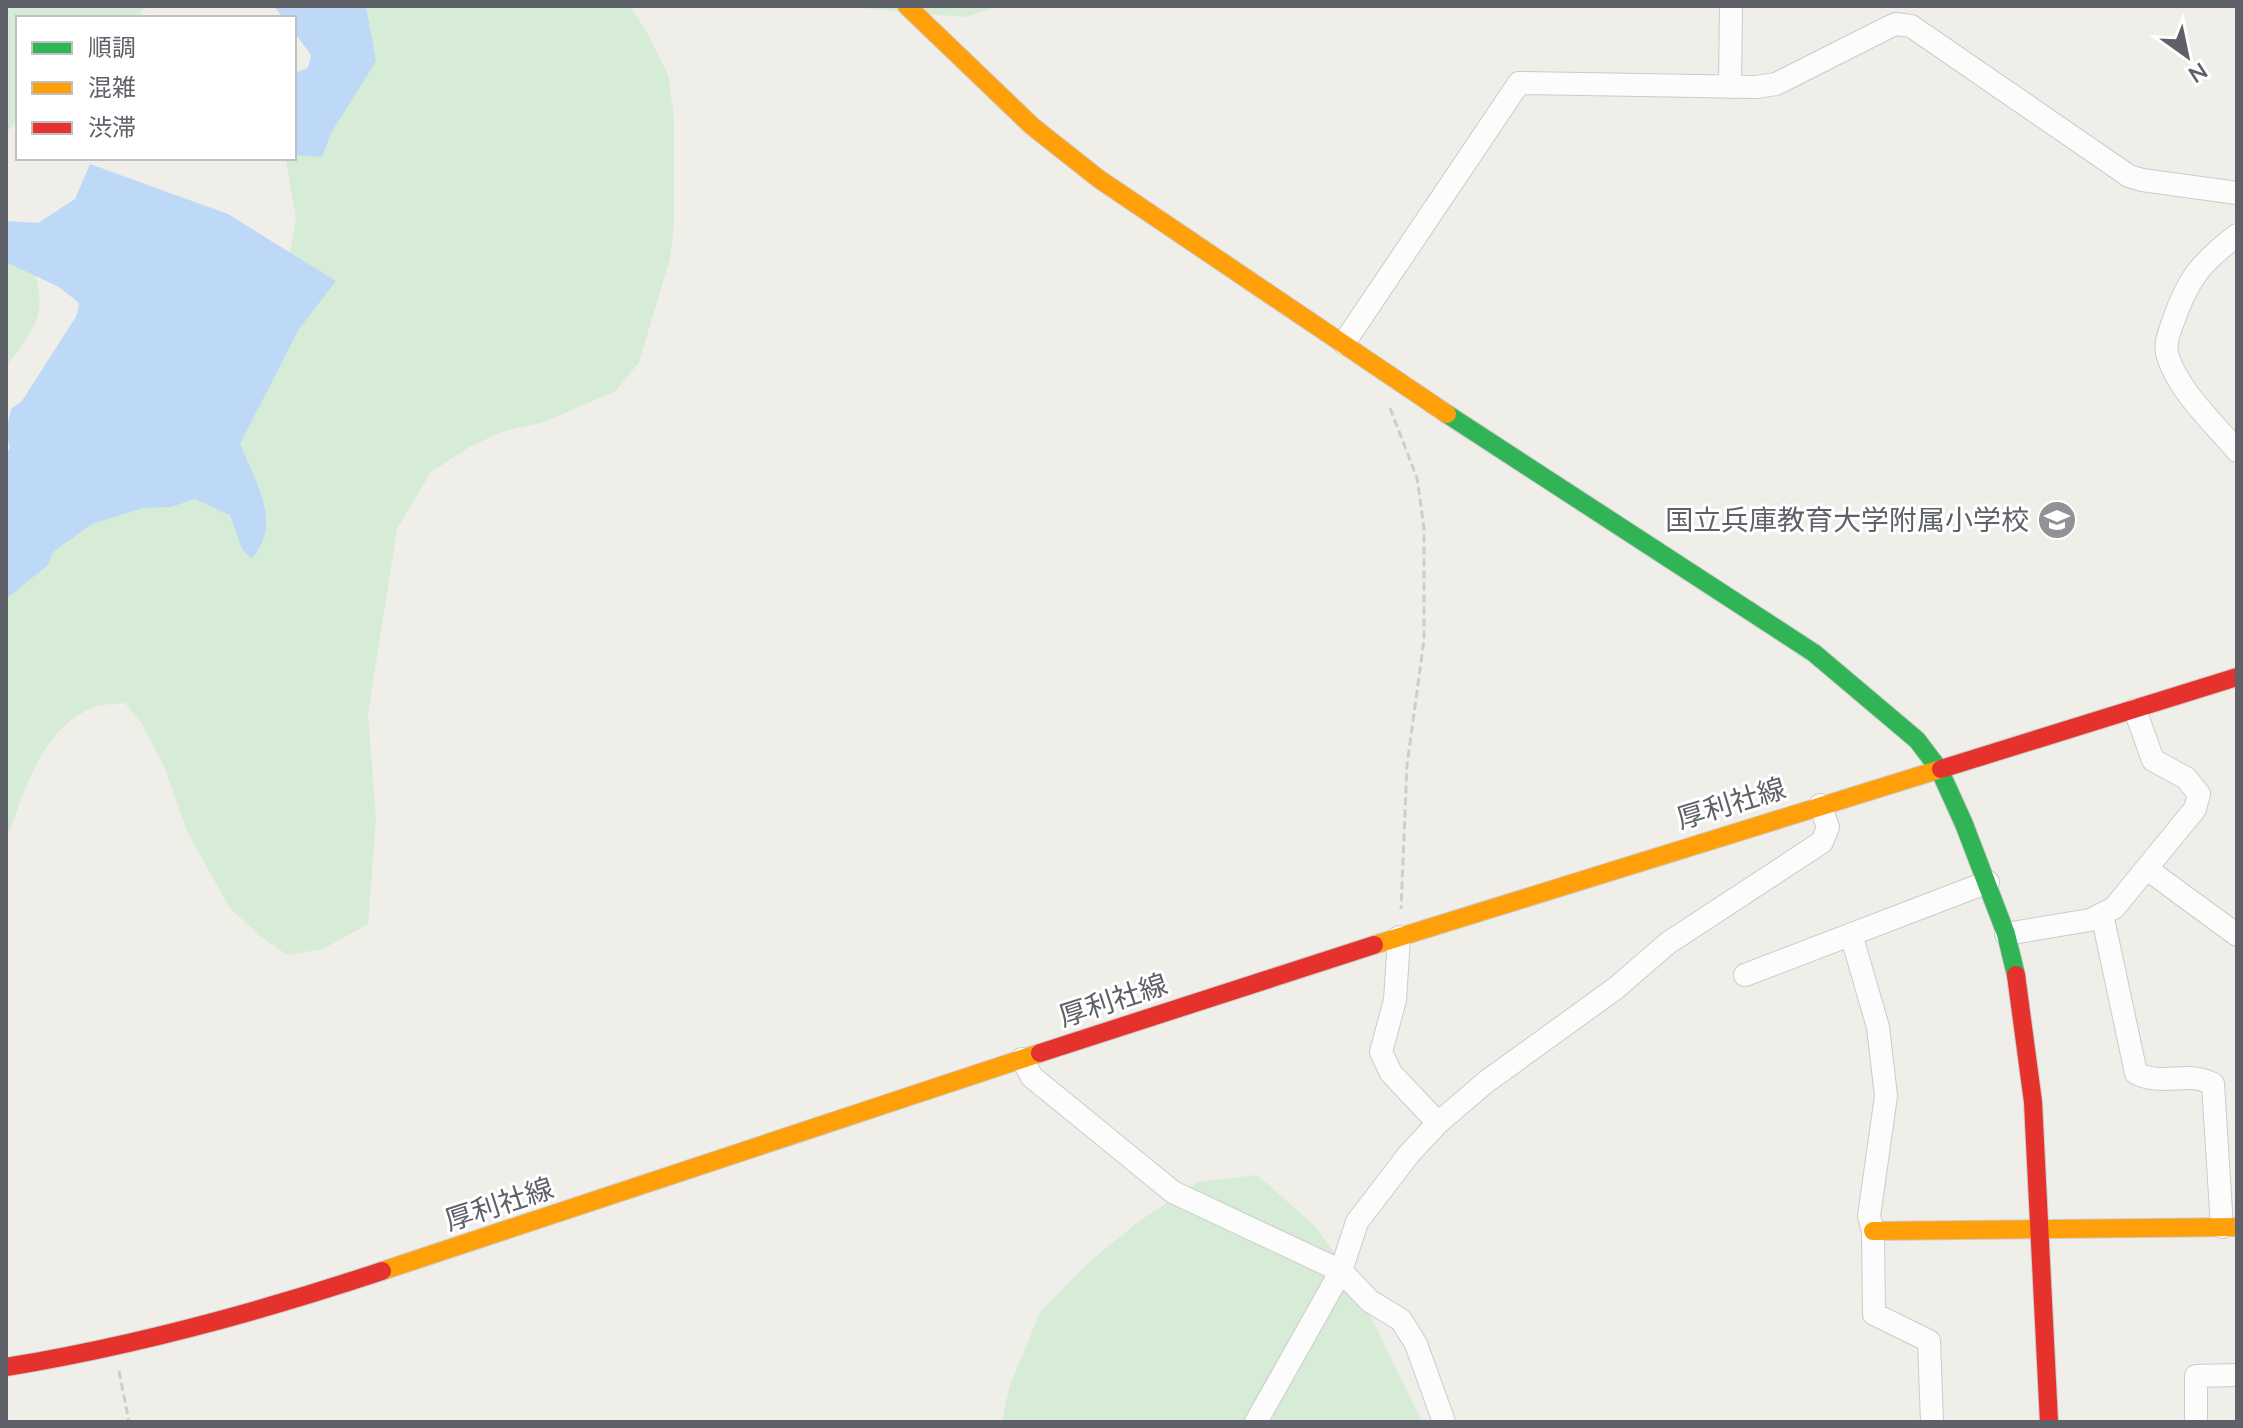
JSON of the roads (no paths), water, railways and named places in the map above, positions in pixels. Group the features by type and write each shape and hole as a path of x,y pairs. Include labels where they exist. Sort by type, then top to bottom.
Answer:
{"main road":[{"path":"907,6 1032,126 1099,179 1502,451 1814,653 1917,740 1939,769 1988,882 2006,934 2019,989 2033,1102 2049,1422"},
{"name":"厚利社線","path":"6,1367 114,1348 205,1327 304,1297 1399,937 2237,677"},
{"path":"1873,1231 2230,1227"}],"street":[{"path":"1730,87 1731,6"},
{"path":"1344,343 1519,83 1730,87 1776,84 1889,27 1911,26 2129,176 2237,193"},
{"path":"2237,235 2209,257 2194,275 2184,292 2167,343 2167,354 2181,384 2237,451"},
{"path":"2006,934 2090,920 2114,908 2195,809 2199,794 2186,778 2153,760 2135,710"},
{"path":"1256,1422 1341,1271 1357,1222 1409,1154 1438,1123 1486,1082 1616,988 1668,943 1822,842 1828,827 1820,805"},
{"path":"2147,869 2237,935"},
{"path":"1745,975 1988,882"},
{"path":"2102,914 2136,1073 2148,1080 2202,1078 2213,1084 2230,1227"},
{"path":"1851,934 1878,1027 1886,1096 1869,1216 1873,1231 1874,1314 1929,1341 1932,1422"},
{"path":"1399,937 1395,1000 1381,1052 1391,1073 1438,1123"},
{"path":"1022,1059 1032,1077 1173,1192 1341,1271 1370,1301 1401,1320 1416,1344 1444,1422"},
{"path":"2196,1422 2196,1376 2237,1375"}],"water":[{"path":"274,6 366,6 376,61 331,133 322,157 296,155 296,72 308,68 311,55 296,35 296,16 282,16"},
{"path":"90,164 228,214 336,281 299,329 240,444 259,487 266,517 261,546 251,559 242,549 230,515 195,499 171,507 143,508 92,524 53,552 48,565 6,599 6,455 10,448 6,432 11,409 22,401 77,315 79,303 59,287 6,262 6,221 38,223 75,199"}],"place":[{"name":"国立兵庫教育大学附属小学校","path":"2057,520"}]}
